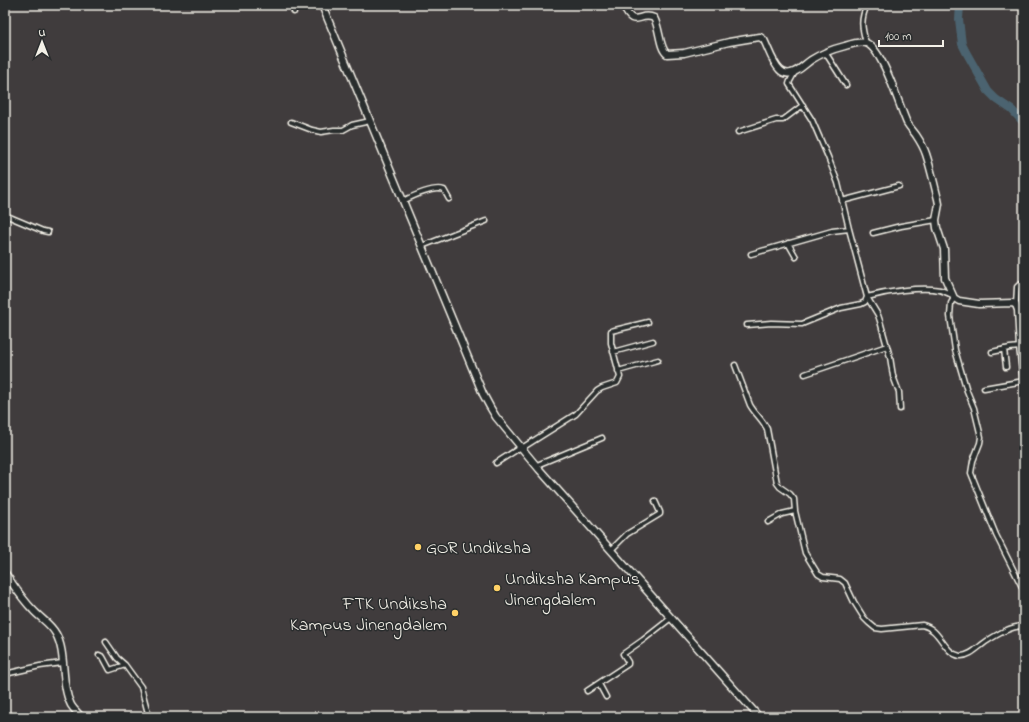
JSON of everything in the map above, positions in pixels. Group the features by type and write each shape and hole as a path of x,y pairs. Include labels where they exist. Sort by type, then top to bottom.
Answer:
{"street":[{"path":"292,5 294,12"},
{"path":"322,5 453,322 490,407 499,421 536,465 759,717"},
{"path":"623,5 627,15 632,18 654,18 658,27 663,51 666,54 684,53 729,42 760,38 764,40 774,62 780,70 785,73 795,72"},
{"path":"866,43 862,23 867,5"},
{"path":"900,409 899,392 893,376 887,346 878,315 867,297 838,183 812,120 789,84 795,72 809,61 836,48 856,43 866,43 873,48 878,54 899,99 907,123 921,142 926,155 938,202 936,220 937,231 944,249 945,278 953,296 957,301 968,303 1013,303 1016,305"},
{"path":"825,52 846,85"},
{"path":"738,132 776,120 783,120 803,105"},
{"path":"291,122 320,132 343,130 353,125 370,121"},
{"path":"842,201 899,186"},
{"path":"403,201 437,189 444,190 449,199"},
{"path":"5,215 48,232"},
{"path":"873,233 936,220"},
{"path":"422,246 486,221"},
{"path":"751,254 788,243 849,229"},
{"path":"788,243 796,257"},
{"path":"984,388 1024,381 1020,347 1022,321 1016,305 1017,287 1024,283"},
{"path":"747,324 802,324 841,308 864,303 867,297 886,292 919,289 940,290 953,296"},
{"path":"953,296 950,316 955,350 967,392 974,408 981,437 980,444 973,461 971,473 996,535 1024,591"},
{"path":"496,463 576,414 597,391 617,383 620,377 611,343 611,332 648,322"},
{"path":"613,352 653,341"},
{"path":"805,374 887,346"},
{"path":"992,352 1020,347"},
{"path":"1004,349 1006,366"},
{"path":"618,371 658,360"},
{"path":"735,365 750,405 767,429 776,480 780,487 793,497 805,553 818,574 823,577 840,579 845,583 854,602 869,623 875,628 882,630 922,625 926,626 939,636 953,654 963,656 970,654 1005,630 1018,626 1024,626"},
{"path":"536,465 602,438"},
{"path":"611,550 627,534 659,515 660,512 655,501"},
{"path":"768,522 782,514 795,511"},
{"path":"5,573 25,602 53,629 59,640 64,679 70,704 81,717"},
{"path":"587,691 628,663 623,654 671,618"},
{"path":"106,642 141,687 149,717"},
{"path":"99,655 104,657 110,670 125,665"},
{"path":"5,674 62,663"},
{"path":"599,684 606,697"}],"waterway":[{"path":"960,5 959,19 962,44 966,52 988,91 996,99 1012,110 1024,123"}],"place":[{"name":"GOR Undiksha","path":"418,547"},
{"name":"Undiksha Kampus Jinengdalem","path":"497,588"},
{"name":"FTK Undiksha Kampus Jinengdalem","path":"455,613"}]}
